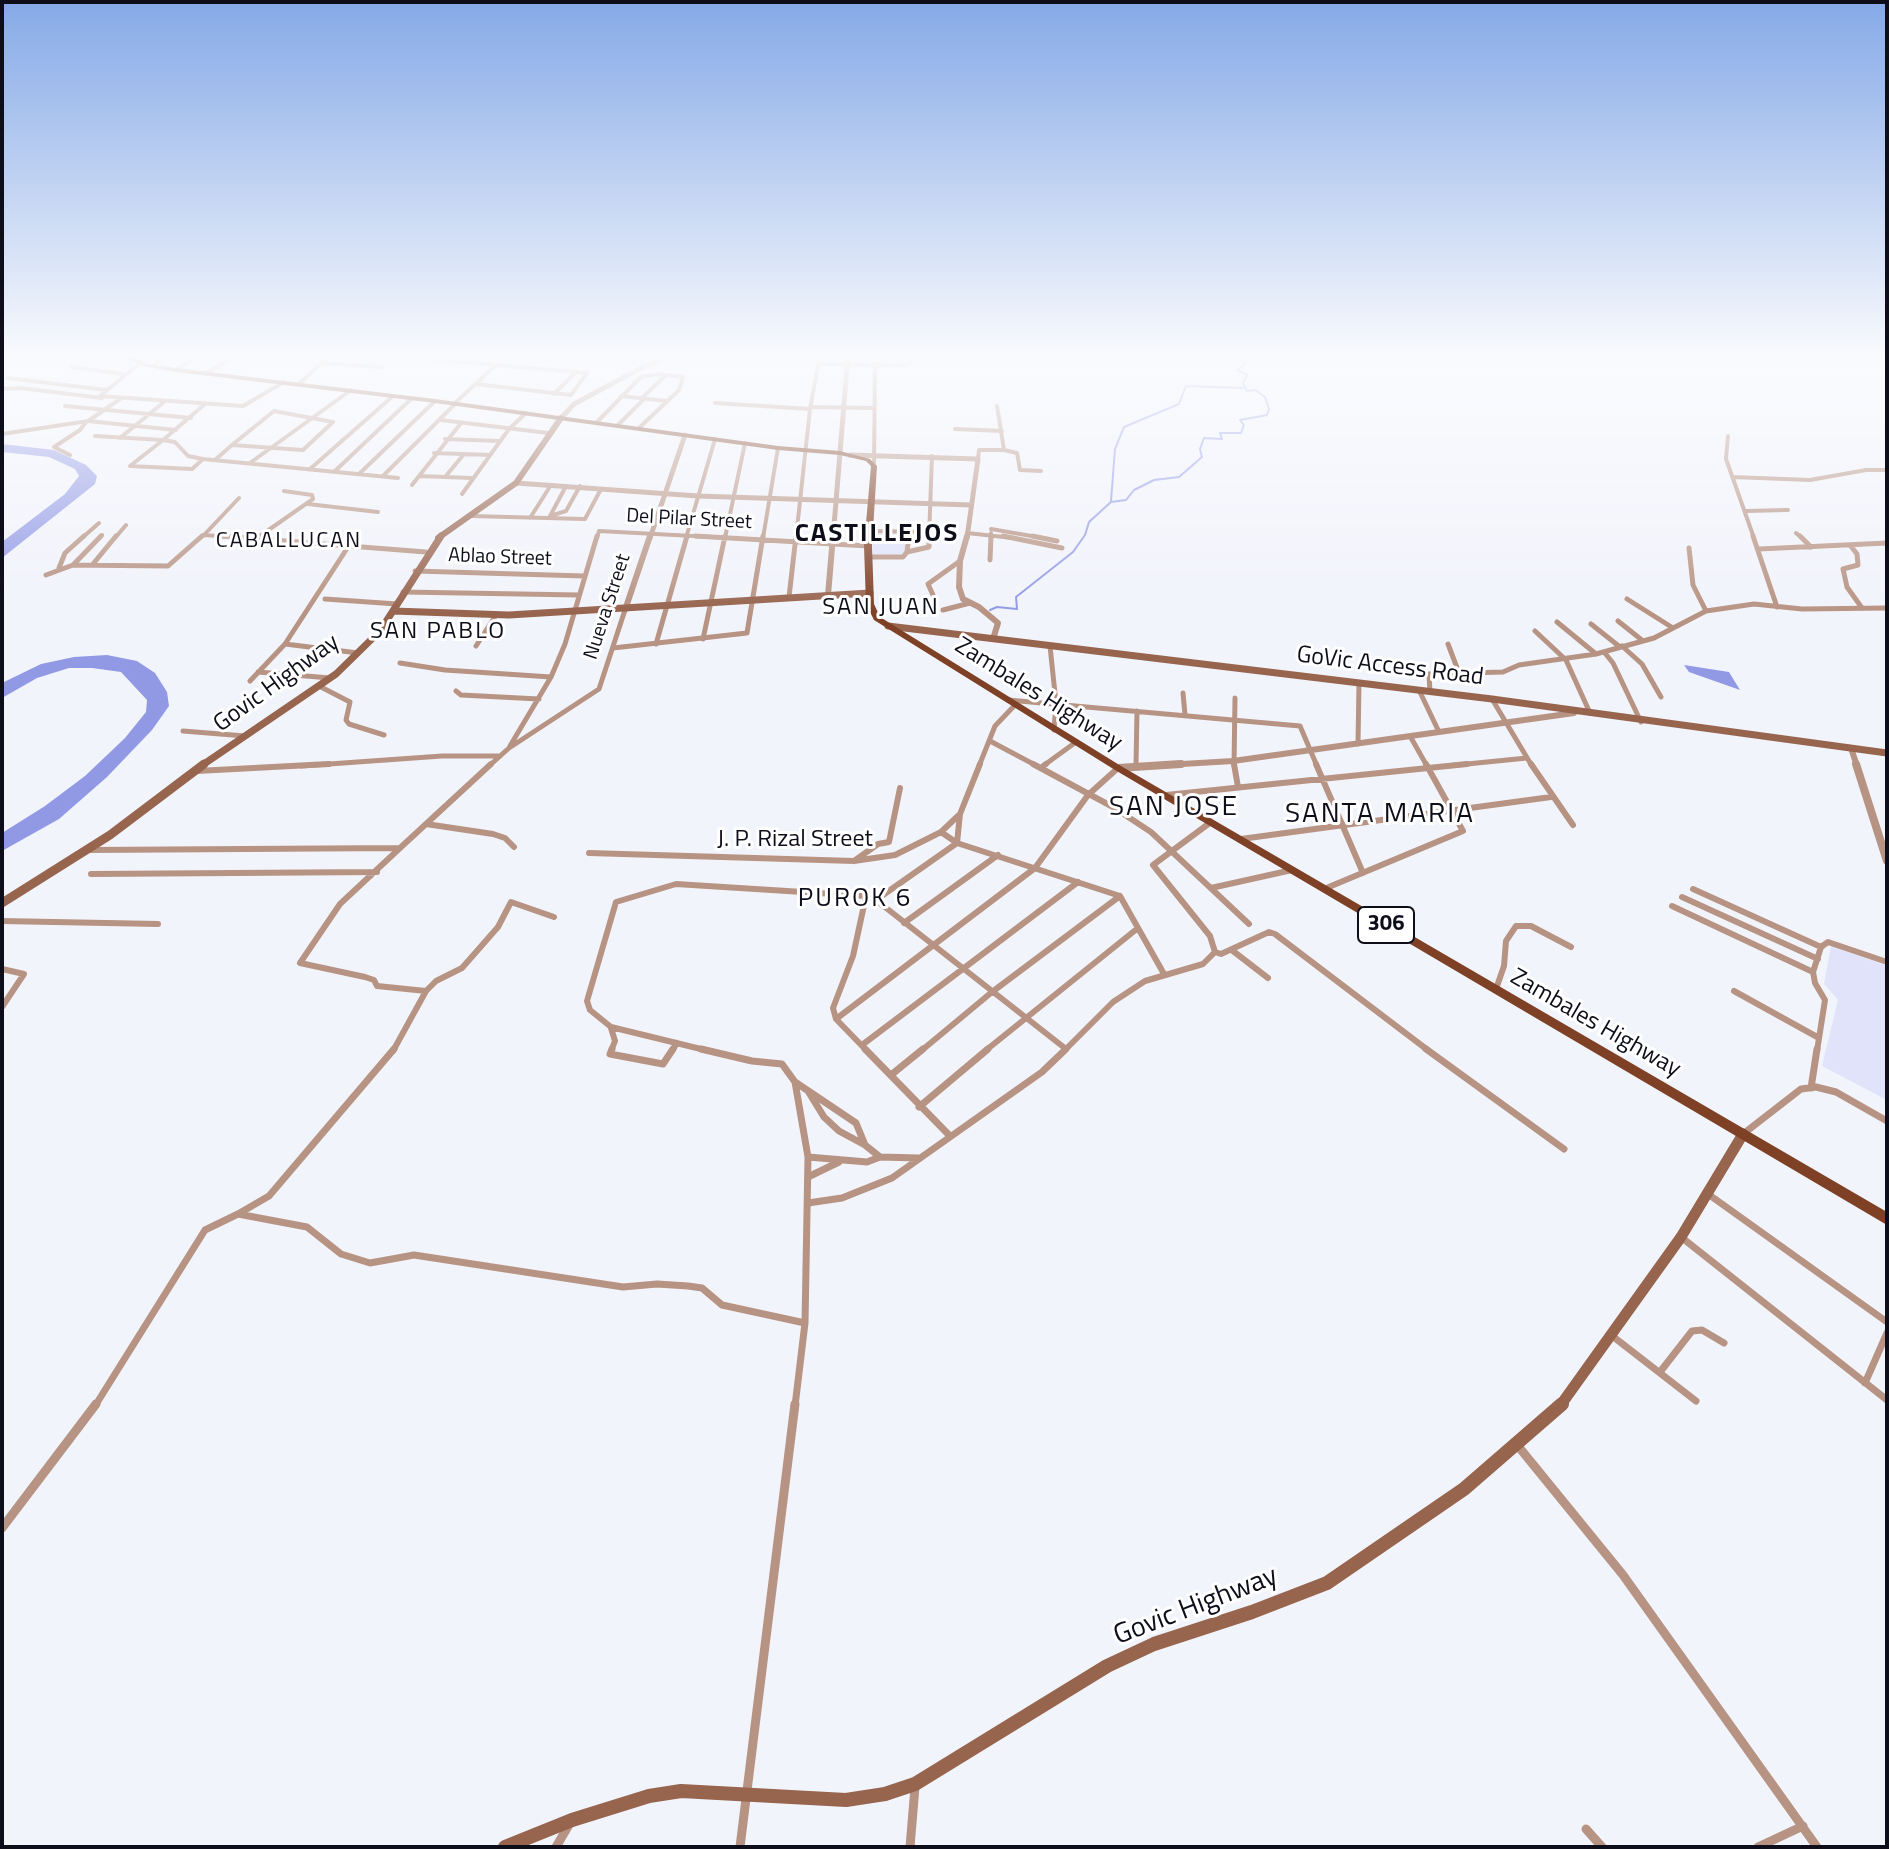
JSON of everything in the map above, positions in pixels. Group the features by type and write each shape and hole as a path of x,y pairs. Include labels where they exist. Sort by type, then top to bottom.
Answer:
{"main road":[{"name":"Govic Highway","path":"2,903 85,850 330,678 358,653 395,607 436,540 516,483 543,441"},
{"path":"732,441 840,453 874,466"},
{"name":"Zambales Highway","path":"874,466 868,546 870,593 872,611 888,626 1118,768 1887,1219"},
{"path":"395,607 496,615 625,610 870,593"},
{"name":"GoVic Access Road","path":"888,626 1492,699 1574,713 1887,753"},
{"name":"Govic Highway","path":"505,1847 572,1820 649,1796 681,1791 846,1800 885,1794 915,1784 1107,1666 1154,1644 1252,1612 1327,1583 1464,1489 1556,1412 1681,1237 1743,1134"}],"street":[{"path":"63,441 54,447 70,455"},
{"path":"161,441 130,466 192,469 203,459"},
{"path":"171,441 188,456 203,459 398,478"},
{"path":"215,460 237,441"},
{"path":"250,463 279,441"},
{"path":"232,445 303,450 313,441"},
{"path":"310,469 342,441"},
{"path":"335,471 366,441"},
{"path":"359,474 393,441"},
{"path":"383,476 419,441"},
{"path":"412,485 443,441"},
{"path":"462,494 500,441"},
{"name":"Nueva Street","path":"509,748 599,689 649,533 683,441"},
{"path":"656,644 714,441"},
{"path":"789,597 806,441"},
{"path":"828,595 840,441"},
{"path":"873,441 874,466"},
{"path":"1003,441 1004,450"},
{"path":"1728,441 1726,459 1777,607"},
{"path":"703,639 708,603 745,443"},
{"path":"613,648 747,633 778,448"},
{"path":"993,639 998,623 961,595 960,561 979,450 1017,453 1020,470 1041,471"},
{"path":"434,453 490,455"},
{"path":"445,477 464,454"},
{"path":"850,455 978,459"},
{"path":"907,552 929,547 932,456"},
{"path":"1733,477 1810,480 1866,470 1887,470"},
{"path":"419,476 472,478"},
{"path":"516,483 698,496 971,505"},
{"path":"530,518 551,485"},
{"path":"549,517 566,486"},
{"path":"549,517 566,511 580,486"},
{"path":"471,516 585,519 601,489"},
{"path":"256,539 313,499 312,495 284,491"},
{"path":"46,575 73,565 168,566 204,535 239,498"},
{"path":"308,504 378,512"},
{"path":"1745,511 1788,510"},
{"path":"59,568 65,553 99,523"},
{"path":"93,564 126,525"},
{"name":"Del Pilar Street","path":"509,748 551,677 599,531 868,546"},
{"path":"869,531 930,532"},
{"path":"967,533 991,531 1057,541"},
{"path":"991,531 1062,548"},
{"path":"990,560 991,531"},
{"path":"869,557 903,557 907,552 909,532"},
{"path":"1796,533 1811,547"},
{"path":"73,565 102,535"},
{"path":"204,535 426,552"},
{"path":"1759,549 1887,543"},
{"path":"1850,545 1857,554 1858,565 1843,569 1847,587 1862,608"},
{"path":"250,681 285,644 348,547"},
{"path":"1689,548 1693,585 1706,611"},
{"path":"933,595 928,584 960,561"},
{"name":"Ablao Street","path":"415,571 584,576"},
{"path":"403,592 579,595"},
{"path":"325,599 395,607"},
{"path":"1627,599 1673,628"},
{"path":"943,610 970,603"},
{"path":"1430,692 1429,674 1503,672 1519,665 1596,654 1643,641 1706,611 1754,604 1887,608"},
{"path":"476,646 496,615"},
{"path":"1618,621 1643,641"},
{"path":"1557,622 1596,654"},
{"path":"1591,624 1642,664 1661,697"},
{"path":"1535,631 1566,660 1590,715"},
{"path":"285,644 358,653"},
{"path":"1448,644 1459,673"},
{"path":"1050,646 1056,703 1054,730"},
{"path":"1604,652 1613,663 1641,722"},
{"path":"400,663 445,670 551,677"},
{"path":"258,672 330,678"},
{"path":"1358,744 1359,683"},
{"path":"319,686 350,702 346,720 349,724 384,735"},
{"path":"1419,690 1439,732"},
{"path":"456,691 461,695 539,699"},
{"path":"1183,693 1185,715"},
{"path":"1235,698 1233,761 1238,787"},
{"path":"1492,699 1551,797 1573,825"},
{"path":"1012,702 1056,703 1300,726 1363,873"},
{"name":"J. P. Rizal Street","path":"589,853 854,861 895,855 941,832 960,814 995,726 1012,702"},
{"path":"1136,765 1137,711"},
{"path":"836,1019 1035,868 1088,795 1118,768 1233,761 1574,713"},
{"path":"183,731 245,736"},
{"path":"1324,889 1463,831 1410,736"},
{"path":"990,741 1151,832 1249,924"},
{"path":"1041,768 1076,742"},
{"path":"426,991 377,986 374,980 365,977 300,963 340,904 509,748"},
{"path":"1851,748 1887,861"},
{"path":"194,771 442,756 500,756"},
{"path":"1166,795 1527,758"},
{"path":"854,861 878,844 889,842 900,788"},
{"path":"1241,839 1551,797"},
{"path":"876,900 957,843 960,814"},
{"path":"1211,822 1153,865 1210,936 1215,952"},
{"path":"426,824 493,834 505,838 514,847"},
{"path":"941,832 957,843 1120,896 1164,974"},
{"path":"85,850 400,848"},
{"path":"904,923 998,855"},
{"path":"1211,888 1292,870"},
{"path":"91,874 377,872"},
{"path":"862,1045 1078,882"},
{"path":"865,1145 856,1123 795,1082 782,1064 752,1061 611,1027 590,1010 587,1001 616,902 676,884 866,896 876,900 1066,1049"},
{"path":"1693,889 1821,947"},
{"path":"866,896 853,956 833,1008 836,1019 949,1135"},
{"path":"891,1075 992,992 1120,896"},
{"path":"1682,897 1818,959"},
{"path":"2,1528 90,1414 205,1230 269,1196 389,1058 426,991 436,981 462,968 498,927 511,902 554,917"},
{"path":"1672,906 1813,972"},
{"path":"2,921 158,924"},
{"path":"1496,989 1504,966 1506,941 1516,926 1531,926 1571,947"},
{"path":"919,1107 1025,1017 1138,928"},
{"path":"1215,952 1233,951 1269,932 1275,934 1348,992 1564,1149"},
{"path":"1811,1088 1825,1000 1815,983 1813,972 1821,947 1828,942 1887,962"},
{"path":"1233,951 1268,978"},
{"path":"808,1203 842,1198 892,1178 1042,1072 1113,1002 1145,981 1203,964 1215,952"},
{"path":"2,969 24,974 2,1007"},
{"path":"1734,991 1819,1038"},
{"path":"611,1027 615,1041 610,1054 663,1064 677,1043"},
{"path":"740,1847 805,1323 808,1157 795,1082"},
{"path":"1743,1134 1801,1089 1811,1088 1836,1092 1887,1121"},
{"path":"808,1091 824,1117 839,1131 880,1157"},
{"path":"808,1157 867,1162 880,1157 918,1158"},
{"path":"808,1177 842,1161"},
{"path":"1708,1194 1887,1322"},
{"path":"238,1214 307,1227 341,1254 370,1263 414,1255 623,1287 657,1284 688,1286 702,1288 722,1305 805,1323"},
{"path":"1681,1237 1887,1400"},
{"path":"1660,1372 1692,1331 1702,1330 1724,1343"},
{"path":"1865,1383 1887,1333"},
{"path":"1611,1335 1696,1401"},
{"path":"1518,1446 1623,1575 1817,1847"},
{"path":"910,1847 915,1784"},
{"path":"556,1847 572,1820"},
{"path":"1758,1847 1803,1826"},
{"path":"1586,1829 1602,1847"}],"shaded area":[{"path":"873,532 906,532 905,552 900,555 873,555"},
{"path":"1831,946 1887,966 1887,1100 1822,1066 1838,1000 1824,984"}],"water":[{"path":"2,444 54,450 86,465 97,476 95,484 2,558 2,542 65,494 79,476 75,469 49,457 2,452"},
{"path":"107,655 137,661 155,673 167,692 169,706 152,730 107,777 59,819 2,851 2,833 85,776 125,738 146,712 147,700 121,672 92,668 69,668 37,678 2,698 2,683 41,664 74,657"},
{"path":"1684,665 1729,672 1740,690 1689,672"}],"waterway":[{"path":"1111,501 1118,441"},
{"path":"990,610 997,607 1017,609 1016,597 1073,552 1085,535 1089,522 1111,502 1126,500 1134,490 1154,480 1179,477 1202,457 1200,449 1203,441"}],"district":[{"name":"CASTILLEJOS","path":"877,535"},
{"name":"CABALLUCAN","path":"289,542"},
{"name":"SAN JUAN","path":"881,608"},
{"name":"SAN PABLO","path":"438,632"},
{"name":"SAN JOSE","path":"1174,808"},
{"name":"SANTA MARIA","path":"1380,815"},
{"name":"PUROK 6","path":"855,900"}]}
